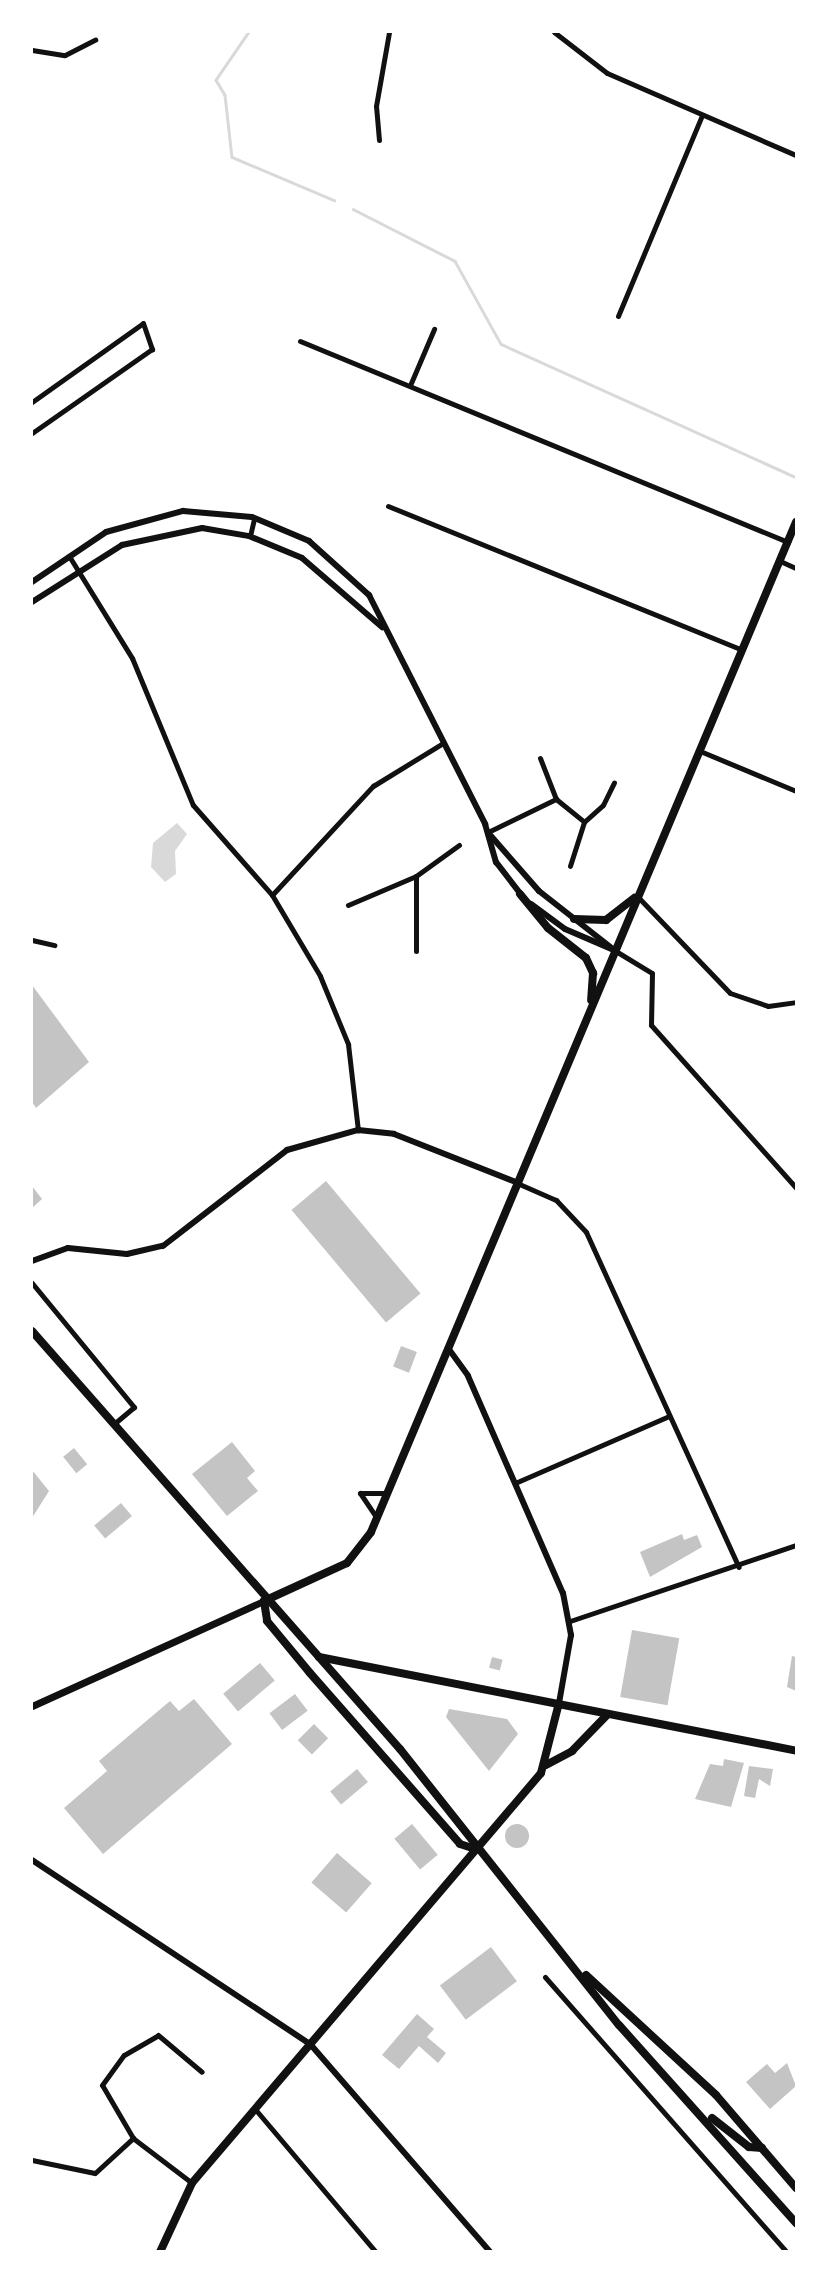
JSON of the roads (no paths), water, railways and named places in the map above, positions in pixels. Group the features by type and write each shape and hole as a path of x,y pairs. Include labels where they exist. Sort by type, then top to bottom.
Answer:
{"main road":[{"path":"32,1706 347,1563 377,1518 516,1182 796,522"},
{"path":"520,894 548,928 586,958 593,973 589,1014"},
{"path":"574,919 606,920 637,896"},
{"path":"32,1331 264,1601 318,1657 471,1833 475,1849 796,2223"},
{"path":"264,1601 267,1621 310,1673 460,1844 475,1849"},
{"path":"318,1657 796,1751"},
{"path":"546,1765 559,1703"},
{"path":"160,2252 192,2183 546,1765 572,1751 607,1715"},
{"path":"575,1967 632,2013 762,2148 796,2188"},
{"path":"693,2103 744,2144 762,2148"}],"street":[{"path":"379,140 376,106 388,32"},
{"path":"554,32 607,73 796,155"},
{"path":"32,50 65,55 95,40"},
{"path":"618,316 702,115"},
{"path":"32,402 143,323 152,348 32,433"},
{"path":"411,383 434,329"},
{"path":"300,341 411,383 788,542"},
{"path":"388,506 742,650"},
{"path":"32,582 106,533 162,514 254,518 292,531 344,567 369,595 488,832 522,875 614,950 652,973 651,1025 796,1188"},
{"path":"250,536 254,518"},
{"path":"32,602 121,545 159,533 202,528 250,536 320,570 384,629"},
{"path":"69,556 132,658 193,805 272,895 320,976 348,1044 358,1130"},
{"path":"780,561 796,568"},
{"path":"272,895 373,786 443,743"},
{"path":"700,751 796,791"},
{"path":"540,758 556,799 583,822"},
{"path":"570,866 583,822 603,805 614,782"},
{"path":"488,832 556,799"},
{"path":"488,832 496,862 520,894 565,929 614,950"},
{"path":"348,905 416,876 458,845"},
{"path":"416,876 416,951"},
{"path":"637,896 730,993 768,1006 796,1002"},
{"path":"32,940 54,945"},
{"path":"32,1261 68,1248 127,1254 163,1246 288,1150 358,1130 394,1134 516,1182 556,1200 578,1219 739,1567"},
{"path":"32,1283 134,1406 114,1424"},
{"path":"448,1348 468,1376 515,1483 570,1621 559,1703"},
{"path":"515,1483 669,1416"},
{"path":"377,1518 360,1493 387,1493"},
{"path":"570,1621 739,1567 796,1545"},
{"path":"32,1860 311,2045 490,2252"},
{"path":"545,1977 787,2252"},
{"path":"192,2183 133,2138 102,2094 124,2055 158,2035 202,2072"},
{"path":"255,2109 376,2252"},
{"path":"32,2160 95,2174 133,2138"}],"waterway":[{"path":"249,32 216,80 225,95 232,157 334,200"},
{"path":"353,209 455,261 501,344 796,477"}]}
